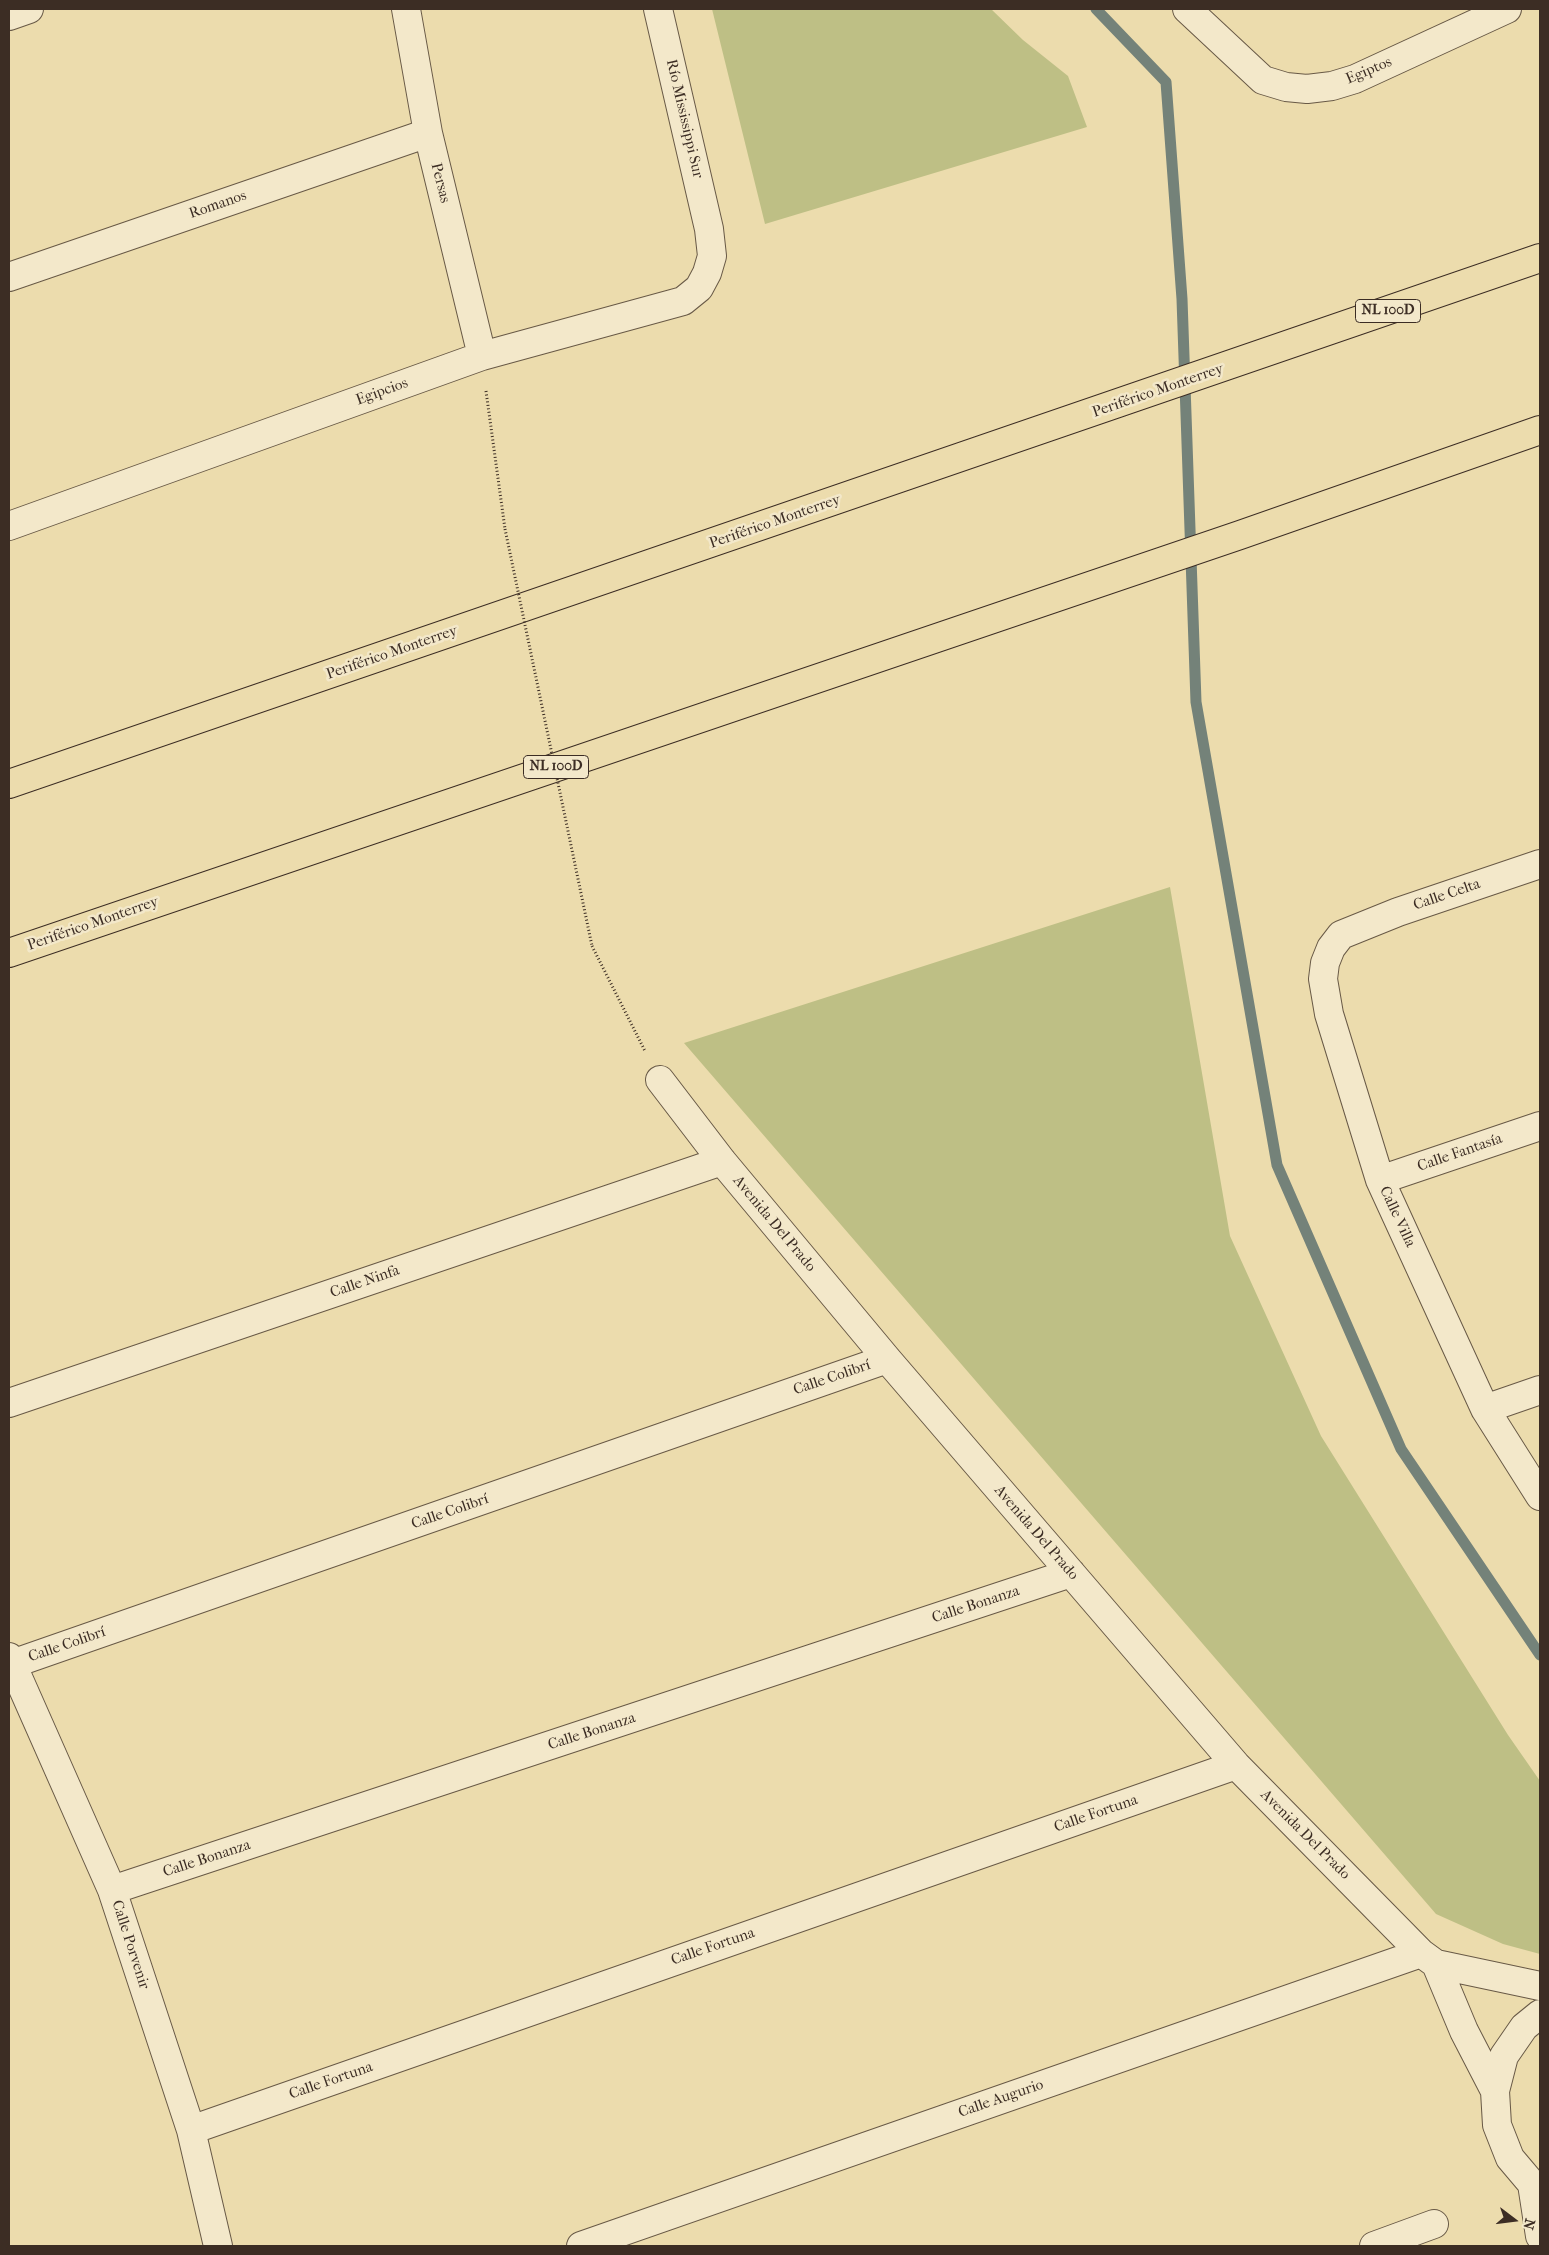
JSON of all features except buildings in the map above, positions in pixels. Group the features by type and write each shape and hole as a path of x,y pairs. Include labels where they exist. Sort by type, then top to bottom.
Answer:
{"highway":[{"name":"Periférico Monterrey","path":"9,784 1540,258"},
{"name":"Periférico Monterrey","path":"9,953 1104,582 1540,430"}],"street":[{"path":"9,16 29,9"},
{"name":"Persas","path":"406,9 428,133 482,356"},
{"name":"Río Mississippi Sur","path":"658,9 709,229"},
{"name":"Egiptos","path":"1187,9 1263,80 1286,87 1307,90 1332,86 1355,79 1507,9"},
{"name":"Romanos","path":"9,277 428,133"},
{"name":"Egipcios","path":"9,526 482,356 683,300 699,288 707,274 712,256 709,229"},
{"name":"Calle Celta","path":"1356,929 1398,912 1540,864"},
{"name":"Calle Villa","path":"1356,929 1341,935 1331,948 1324,963 1323,979 1329,1014 1380,1180 1485,1409 1540,1496"},
{"name":"Avenida Del Prado","path":"660,1080 722,1161 887,1359 1236,1765 1428,1958 1495,2091"},
{"name":"Calle Fantasía","path":"1380,1180 1540,1126"},
{"name":"Calle Ninfa","path":"9,1403 722,1161"},
{"name":"Calle Colibrí","path":"11,1660 887,1359"},
{"path":"1485,1409 1540,1390"},
{"name":"Calle Bonanza","path":"112,1890 1071,1573"},
{"name":"Calle Porvenir","path":"11,1660 112,1890 191,2130 218,2246"},
{"name":"Calle Fortuna","path":"191,2130 1236,1765"},
{"path":"1428,1958 1540,1986"},
{"name":"Calle Augurio","path":"581,2246 1428,1958"},
{"path":"1540,2014 1524,2027 1504,2056 1495,2091 1496,2125 1510,2158 1536,2186 1540,2236"},
{"path":"1374,2246 1434,2224"}],"path":[{"path":"482,356 505,528 592,946 660,1080"}],"green space":[{"path":"712,9 991,9 1023,40 1068,76 1087,127 765,224"},
{"path":"1170,887 1230,1236 1321,1436 1508,1735 1540,1781 1540,1954 1503,1944 1436,1914 684,1043"}],"waterway":[{"path":"1096,9 1166,82 1182,299 1196,702 1277,1165 1401,1449 1540,1655"}]}
